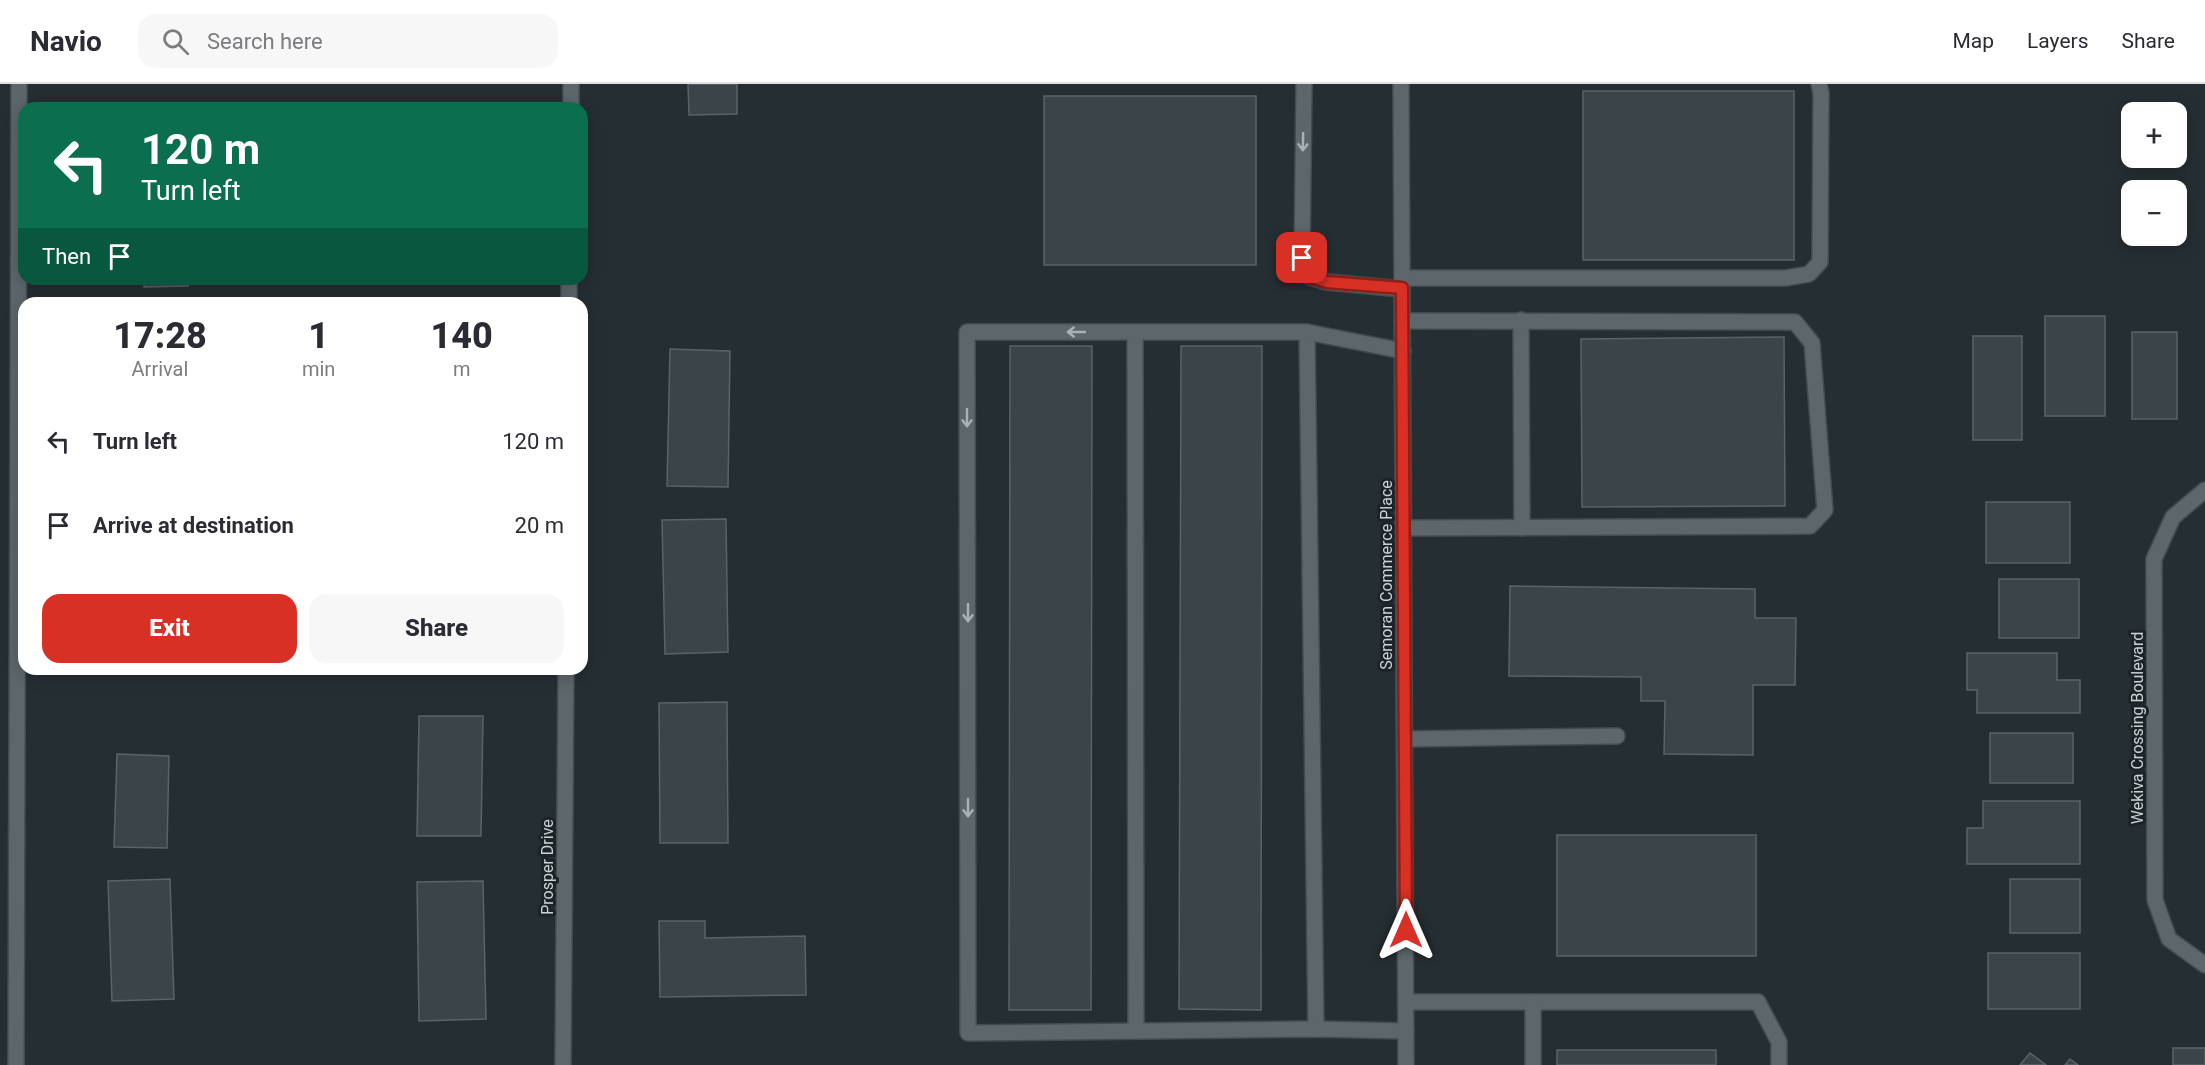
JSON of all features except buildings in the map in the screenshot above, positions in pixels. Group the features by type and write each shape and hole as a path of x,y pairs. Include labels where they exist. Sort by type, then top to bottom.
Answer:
{"street":[{"path":"19,84 19,102"},
{"path":"571,84 571,102"},
{"path":"1304,84 1302,258 1310,277 1327,282 1402,283 1786,278 1809,274 1820,262 1821,93 1819,84"},
{"name":"Semoran Commerce Place","path":"1401,84 1406,1065"},
{"path":"1521,320 1522,528"},
{"path":"1402,321 1795,322 1812,343 1825,510 1810,526 1404,528"},
{"path":"1402,351 1307,332 967,332 968,1033 1317,1029 1406,1031"},
{"path":"1307,332 1317,1029"},
{"path":"1135,333 1136,1032"},
{"path":"16,1065 18,411"},
{"name":"Wekiva Crossing Boulevard","path":"2205,490 2173,517 2154,559 2154,583 2155,900 2169,939 2205,965"},
{"name":"Prosper Drive","path":"563,1065 566,675"},
{"path":"1405,739 1617,736"},
{"path":"1406,1002 1758,1002 1779,1042 1779,1065"},
{"path":"1533,1002 1533,1065"}],"route":[{"path":"1302,258 1310,277 1327,282 1402,288 1406,930"}]}
